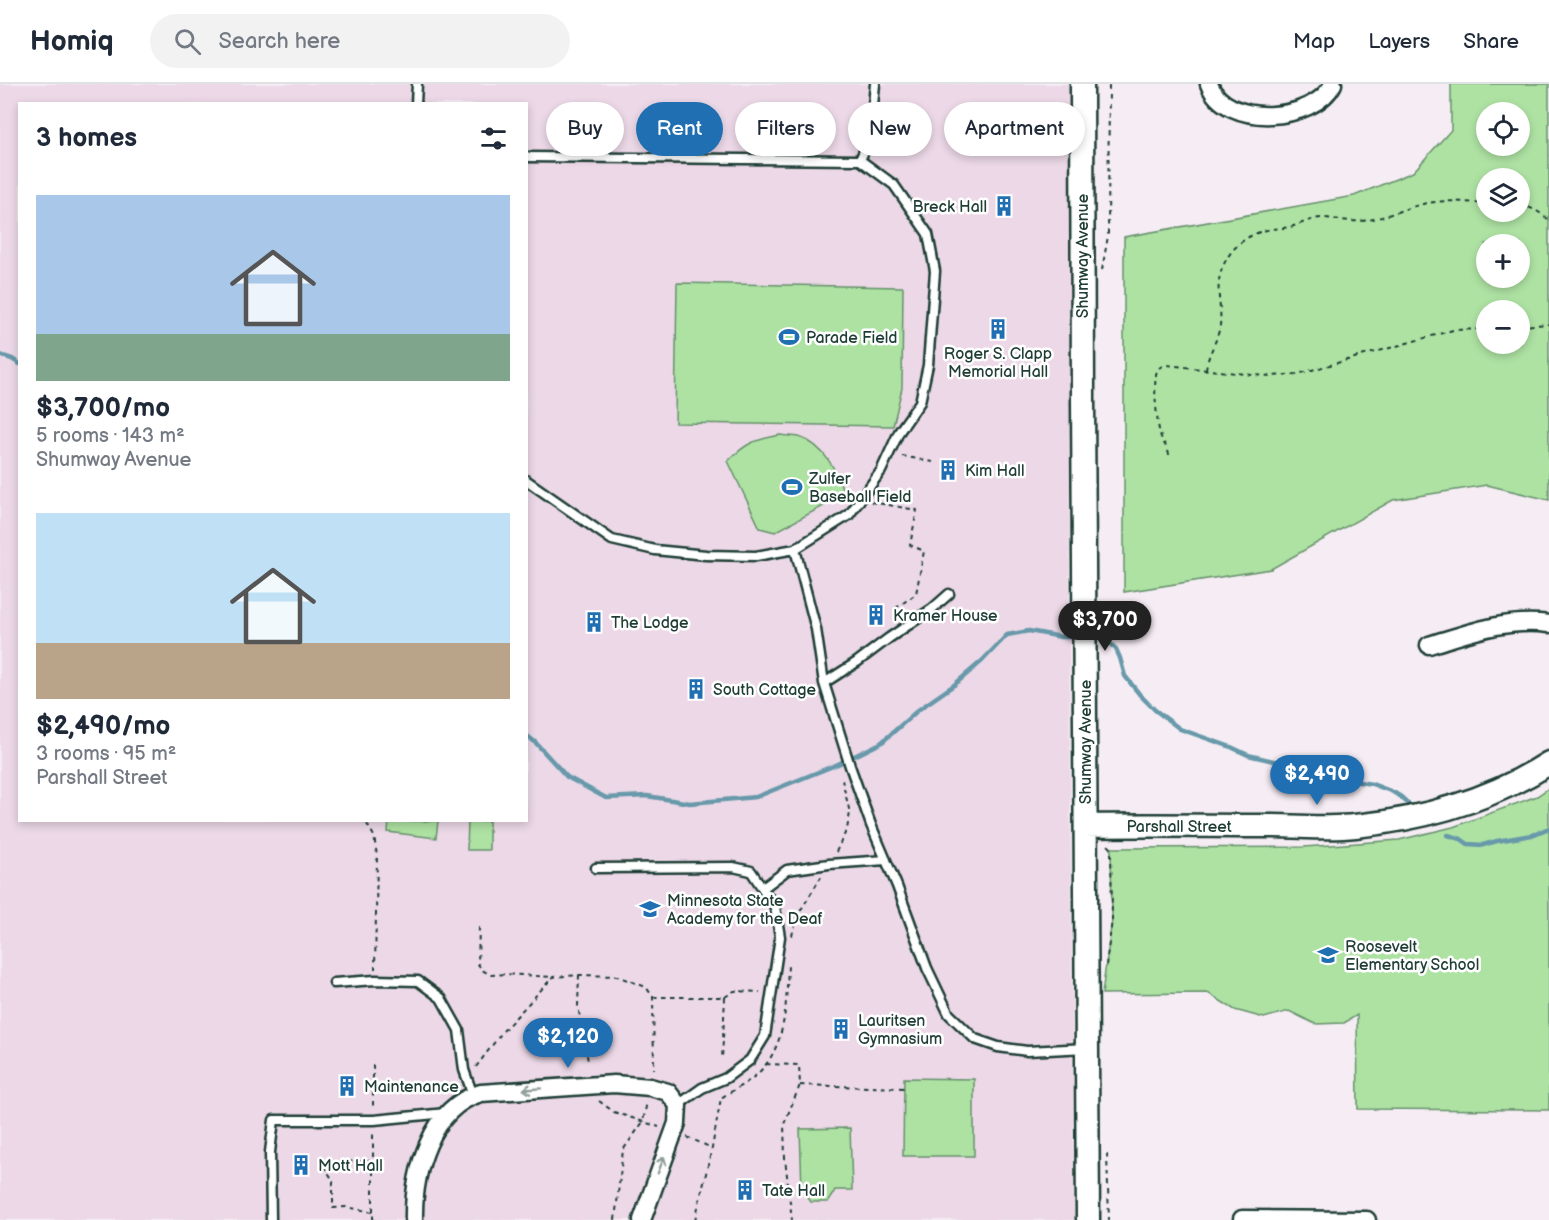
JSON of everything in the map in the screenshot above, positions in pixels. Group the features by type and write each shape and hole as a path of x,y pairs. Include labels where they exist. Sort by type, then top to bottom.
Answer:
{"street":[{"name":"Shumway Avenue","path":"1082,84 1088,1220"},
{"path":"1209,84 1222,103 1237,111 1255,115 1270,115 1301,109 1316,101 1330,90 1333,84"},
{"path":"1429,645 1515,622 1549,624"},
{"name":"Parshall Street","path":"1086,826 1353,826 1400,820 1445,810 1489,794 1549,763"},
{"path":"414,1220 414,1200 421,1165 430,1139 448,1113 461,1101 481,1093 614,1084 650,1087 668,1092 678,1105 677,1123 642,1220"},
{"path":"1242,1220 1366,1220"}],"lane":[{"path":"416,102 417,84"},
{"path":"860,160 870,138 875,84"},
{"path":"528,157 860,160 894,185 928,234 935,271 928,365 920,402 899,432 881,471 849,515 795,549 756,556 706,555 655,550 612,540 528,481"},
{"path":"795,549 816,629 824,683 850,766 927,968 949,1014 975,1040 998,1047 1027,1051 1087,1048"},
{"path":"824,683 932,609 949,594"},
{"path":"762,888 787,870 886,860"},
{"path":"596,868 733,867 751,871 775,907 780,937 765,1036 750,1060 726,1078 702,1089 678,1105"},
{"path":"334,983 375,980 418,981 441,998 459,1030 464,1070 473,1095"},
{"path":"271,1220 270,1152 274,1120 448,1113"}],"path":[{"path":"1101,274 1108,236 1109,84"},
{"path":"1206,369 1219,328 1219,284 1223,266 1240,242 1269,230 1291,227 1316,219 1325,218 1344,222 1364,221 1441,201 1476,203"},
{"path":"1530,208 1549,219"},
{"path":"1530,325 1549,324"},
{"path":"1169,455 1169,450 1160,433 1155,392 1157,369 1161,366 1273,376 1298,374 1453,330 1476,329"},
{"path":"902,456 933,462"},
{"path":"871,502 917,510 910,545 924,551 916,594 891,609"},
{"path":"367,824 374,836 377,856 375,980"},
{"path":"1105,973 1112,920 1111,848 1107,844"},
{"path":"479,927 478,964 482,970 491,975 617,976 645,987 653,998 654,1069"},
{"path":"579,975 578,1006 588,1061"},
{"path":"474,1069 503,1031 553,977"},
{"path":"653,998 725,997 734,991 786,992"},
{"path":"722,1059 725,997"},
{"path":"766,1064 800,1065 800,1085 783,1124 792,1220"},
{"path":"373,1065 373,1220"},
{"path":"591,1085 592,1096 614,1112 674,1131 712,1148"},
{"path":"800,1085 904,1088"},
{"path":"615,1220 623,1150 643,1122 650,1087"},
{"path":"1107,1146 1109,1220"},
{"path":"373,1161 321,1162 333,1180 333,1208 346,1207 373,1212"}],"shaded area":[{"path":"0,84 1069,84 1069,102 944,102 944,156 1069,156 1069,637 1074,1220 0,1220"}],"green space":[{"path":"1451,84 1549,84 1549,500 1487,485 1393,500 1271,569 1124,592 1124,237 1354,196 1413,172 1451,130"},
{"name":"Parade Field","path":"677,283 903,287 902,388 893,426 675,423"},
{"name":"Zulfer Baseball Field","path":"780,435 799,437 816,446 829,460 844,495 775,532 760,528 728,461 752,443"},
{"name":"Roosevelt Elementary School","path":"1549,788 1549,1110 1358,1109 1357,1015 1344,1023 1315,1024 1289,1011 1264,1018 1235,1010 1208,993 1102,994 1112,920 1111,848 1304,847 1399,840 1453,827 1537,796"},
{"path":"389,822 438,822 436,838 388,832"},
{"path":"468,822 489,822 489,850 467,850"},
{"path":"904,1078 974,1079 974,1156 903,1156"},
{"path":"850,1128 852,1190 835,1190 828,1202 811,1202 802,1190 800,1129"}],"waterway":[{"path":"0,355 18,363"},
{"path":"528,737 567,777 606,798 647,796 690,803 756,797 838,764 881,743 918,710 954,685 1007,635 1029,631 1072,637"},
{"path":"1107,641 1116,649 1125,676 1140,695 1180,729 1248,755 1308,769 1347,775 1359,782 1393,792 1415,810"},
{"path":"1448,835 1468,844 1483,845 1532,835 1549,828"}],"place":[{"name":"Breck Hall","path":"1004,206"},
{"name":"Roger S. Clapp Memorial Hall","path":"998,329"},
{"name":"Parade Field","path":"789,337"},
{"name":"Kim Hall","path":"948,470"},
{"name":"Zulfer Baseball Field","path":"792,487"},
{"name":"Kramer House","path":"876,615"},
{"name":"The Lodge","path":"594,622"},
{"name":"South Cottage","path":"696,689"},
{"name":"Minnesota State Academy for the Deaf","path":"650,909"},
{"name":"Roosevelt Elementary School","path":"1328,955"},
{"name":"Lauritsen Gymnasium","path":"841,1029"},
{"name":"Maintenance","path":"347,1086"},
{"name":"Mott Hall","path":"301,1165"},
{"name":"Tate Hall","path":"745,1190"}]}
